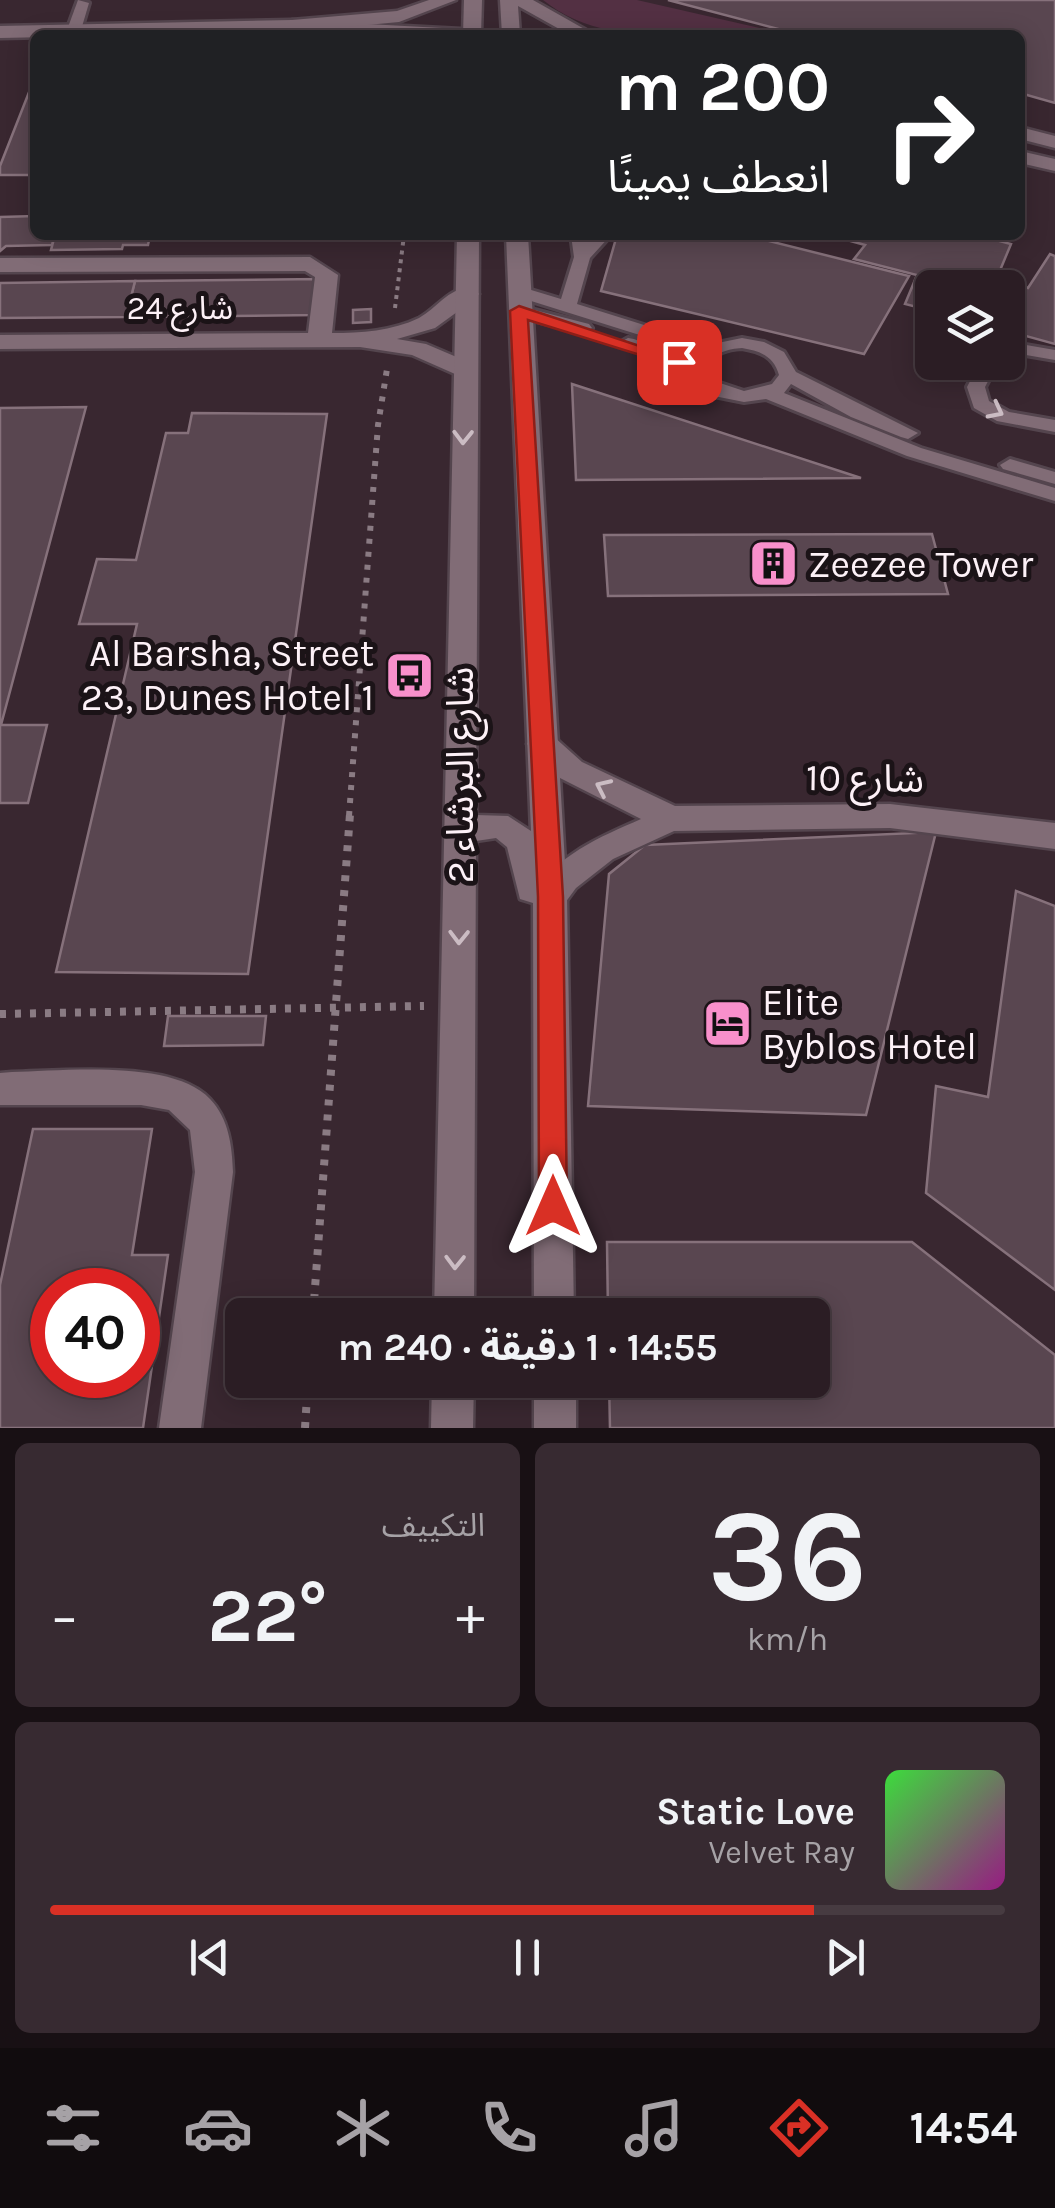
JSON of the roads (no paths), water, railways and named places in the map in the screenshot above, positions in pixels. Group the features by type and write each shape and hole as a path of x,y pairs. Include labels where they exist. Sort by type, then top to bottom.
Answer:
{"street":[{"path":"292,26 400,16 448,0"},
{"path":"472,30 473,0"},
{"path":"509,0 511,30"},
{"path":"521,0 574,30"},
{"path":"74,30 292,26 367,30"},
{"path":"0,32 30,31"},
{"path":"0,47 30,46"},
{"path":"1025,134 1055,142"},
{"path":"1025,158 1055,166"},
{"name":"شارع البرشاء 2","path":"454,1298 468,240"},
{"name":"شارع البرشاء 2","path":"517,240 550,897 554,1298"},
{"path":"0,266 310,264 328,276 319,340"},
{"name":"شارع 24","path":"391,339 442,315 467,294"},
{"name":"شارع 24","path":"0,342 391,339 464,369"},
{"name":"شارع 10","path":"542,744 571,770 671,819"},
{"name":"شارع 10","path":"550,897 564,879 602,850 671,819 890,816 1055,836"},
{"path":"460,832 497,827 522,839 542,939 551,954"},
{"path":"0,1089 168,1090 191,1102 208,1121 216,1146 214,1172 180,1428"},
{"path":"452,1428 453,1398"},
{"path":"554,1398 555,1428"}],"lane":[{"path":"74,30 82,2"},
{"path":"566,308 582,257 580,240"},
{"path":"582,257 599,240"},
{"path":"518,301 566,308 710,351"},
{"path":"518,301 699,371"},
{"path":"788,375 769,394 745,397 720,391 702,378 700,360 710,351 730,344 754,345 783,360 788,375 889,426 1055,478"},
{"path":"1025,347 1055,355"},
{"path":"980,380 976,387 981,404 1004,417 1055,426"},
{"path":"769,394 914,452 1055,495"}],"place":[{"name":"Zeezee Tower","path":"773,564"},
{"name":"Al Barsha, Street 23, Dunes Hotel 1","path":"409,675"},
{"name":"Elite Byblos Hotel","path":"727,1024"}]}
